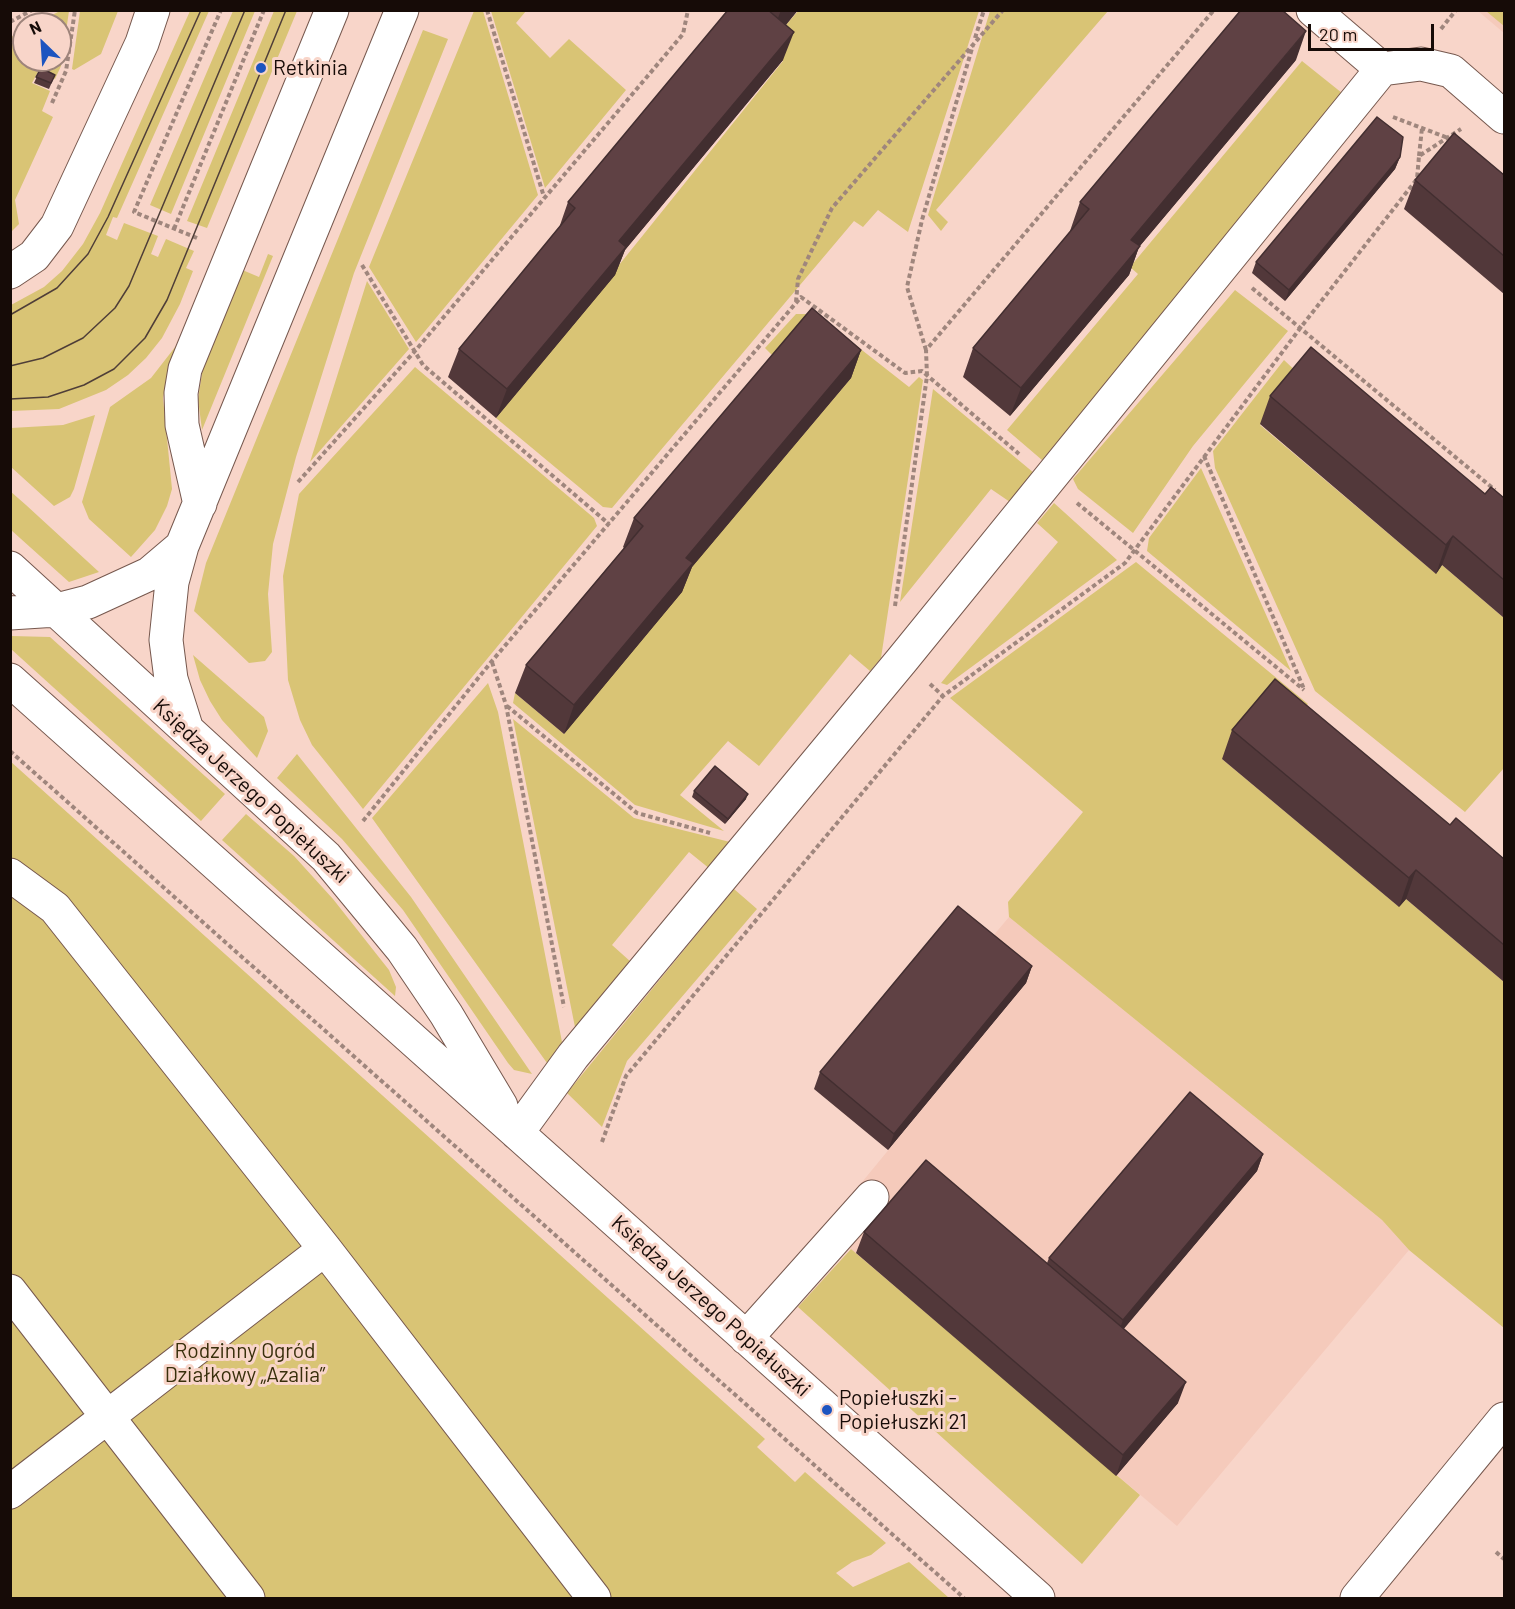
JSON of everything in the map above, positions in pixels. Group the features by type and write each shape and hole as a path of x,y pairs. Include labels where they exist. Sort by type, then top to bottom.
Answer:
{"street":[{"path":"10,272 34,256 57,226 142,43 153,10"},
{"path":"200,504 182,425 181,393 185,369 332,10"},
{"path":"187,730 171,679 166,640 172,582 182,546 402,10"},
{"path":"1313,10 1382,69"},
{"path":"518,1133 573,1056 902,660 1382,69 1421,64 1451,71 1498,112"},
{"path":"10,613 57,610 88,602 132,583 167,560 182,546"},
{"name":"Księdza Jerzego Popiełuszki","path":"10,568 326,857 381,922 446,1014 518,1133"},
{"name":"Księdza Jerzego Popiełuszki","path":"10,680 1038,1599"},
{"path":"10,875 56,908 325,1249 594,1599"},
{"path":"746,1338 872,1197"},
{"path":"10,1492 325,1249"},
{"path":"10,1291 248,1599"},
{"path":"1357,1599 1504,1419"}],"path":[{"path":"10,22 32,10"},
{"path":"52,103 66,71 75,10"},
{"path":"202,240 134,212 221,10"},
{"path":"174,229 264,10"},
{"path":"487,10 544,198"},
{"path":"298,482 415,351 683,34 688,10"},
{"path":"944,696 889,648 927,376 926,350 907,287 922,220 984,10"},
{"path":"796,303 798,279 832,208 1003,10"},
{"path":"926,350 1214,10"},
{"path":"1359,98 1377,111 1448,138 1460,140"},
{"path":"1419,156 1498,112"},
{"path":"602,1142 626,1076 944,696 1125,563 1301,327 1417,179 1422,128"},
{"path":"362,265 423,365 609,524"},
{"path":"1223,265 1301,327 1496,491"},
{"path":"363,821 492,661 801,297"},
{"path":"1204,456 1304,690"},
{"path":"492,661 506,705 573,1056"},
{"path":"506,705 637,813 749,843"},
{"path":"10,751 964,1599"},
{"path":"1496,1552 1504,1558"}],"shaded area":[{"path":"1478,11 1504,11 1504,33"},
{"path":"1009,917 1382,1220 1409,1250 1177,1526 825,1227 1026,983 983,948"}],"green space":[{"path":"80,11 118,11 101,54 74,70 72,69"},
{"path":"190,11 209,11 117,218 113,217 106,235 117,240 124,223 158,236 151,254 158,257 166,239 194,251 186,268 193,271 180,304 162,338 146,358 128,375 106,390 59,409 11,411 11,305 44,287 62,271 83,244 100,213"},
{"path":"233,11 255,11 171,214 150,205"},
{"path":"274,11 297,11 207,228 187,221"},
{"path":"474,11 483,11 538,195 416,342 369,267"},
{"path":"491,11 526,11 516,23 550,58 569,39 626,90 545,188"},
{"path":"798,11 979,11 908,232 878,210 863,227 854,221 612,508 603,507 496,418 783,61 768,46"},
{"path":"990,11 1108,11 936,210 948,222 941,231 928,215"},
{"path":"1486,11 1504,11 1504,26"},
{"path":"423,30 448,39 354,273 296,457 273,544 268,594 272,652 265,661 249,663 194,611 206,563"},
{"path":"11,37 12,72 38,72 32,83 50,91 42,111 53,117 15,200 19,224 11,232"},
{"path":"1302,61 1347,97 1042,460 1007,430 1138,274 1130,267"},
{"path":"38,72 58,72 55,79"},
{"path":"268,254 273,256 202,430 198,399 203,367 240,269 259,277"},
{"path":"367,281 409,349 310,462"},
{"path":"1235,290 1288,331 1193,446 1133,533 1078,489 1073,479"},
{"path":"796,314 816,314 909,387 919,377 923,380 881,658 870,671 850,654 759,766 728,741 680,795 724,831 635,805 513,703 515,693 564,734 675,586 850,379 779,362 765,348"},
{"path":"179,342 168,373 163,398 172,489 167,506 155,530 131,557 89,519 82,502 110,407 151,378"},
{"path":"1284,360 1301,376 1260,425 1435,573 1442,565 1504,618 1504,768 1465,812 1315,691 1215,468 1213,451"},
{"path":"415,367 594,518 597,526 363,809 312,745 300,720 288,680 283,576 299,494"},
{"path":"933,389 1034,473 1010,502 991,489 900,602"},
{"path":"95,415 74,489 70,497 54,506 11,467 11,428 63,425"},
{"path":"1201,468 1291,671 1147,551 1149,538"},
{"path":"10,491 99,572 69,582 11,530"},
{"path":"1054,503 1117,560 947,685 941,683 1058,542 1037,523"},
{"path":"1136,562 1308,704 1288,728 1222,759 1398,906 1406,899 1504,982 1504,1328 1409,1250 1382,1220 1009,917 1008,902 1083,812 950,698"},
{"path":"11,636 50,637 225,794 201,821 11,649"},
{"path":"193,655 264,717 268,731 257,758 222,720 210,701 200,680"},
{"path":"488,683 498,712 562,1042 547,1063 372,818"},
{"path":"513,719 634,818 730,842 710,869 689,852 612,945 631,962 576,1032"},
{"path":"297,754 411,897 532,1074 514,1070 403,910 342,839 277,778"},
{"name":"Rodzinny Ogród Działkowy „Azalia”","path":"10,761 765,1439 757,1447 795,1482 805,1472 886,1543 871,1555 852,1562 836,1573 853,1587 909,1562 949,1598 11,1598"},
{"path":"246,814 294,856 333,899 389,970 396,987 395,996 222,840"},
{"path":"734,889 757,909 627,1061 602,1127 567,1093"},
{"path":"851,1249 1140,1495 1082,1564 798,1307"}],"building":[{"path":"728,10 768,10 794,32 619,241 626,247 507,389 459,349 575,208 568,202"},
{"path":"1241,10 1282,10 1306,31 1131,240 1140,246 1021,388 973,348 1089,209 1080,202"},
{"path":"39,72 49,72 55,75 51,83 36,77"},
{"path":"1377,117 1403,137 1400,157 1289,290 1256,262"},
{"path":"1454,133 1504,175 1504,256 1415,180"},
{"path":"812,308 861,350 686,558 693,563 574,705 526,665 643,526 634,518"},
{"path":"1311,347 1485,494 1491,487 1504,498 1504,580 1453,536 1446,545 1270,396"},
{"path":"1275,679 1450,825 1456,818 1504,859 1504,945 1416,870 1409,878 1232,730"},
{"path":"715,766 748,794 728,819 694,791"},
{"path":"958,906 1032,966 894,1134 820,1072"},
{"path":"1190,1092 1263,1154 1123,1320 1049,1258"},
{"path":"926,1160 1186,1382 1123,1455 864,1232"}],"tram line":[{"path":"10,315 57,288 88,254 108,217 201,10"},
{"path":"10,366 43,358 83,338 115,308 129,286 245,10"},
{"path":"10,399 48,397 84,385 114,369 145,338 167,300 286,10"}],"place":[{"name":"Retkinia","path":"261,68"},
{"name":"Popiełuszki - Popiełuszki 21","path":"827,1410"}]}
